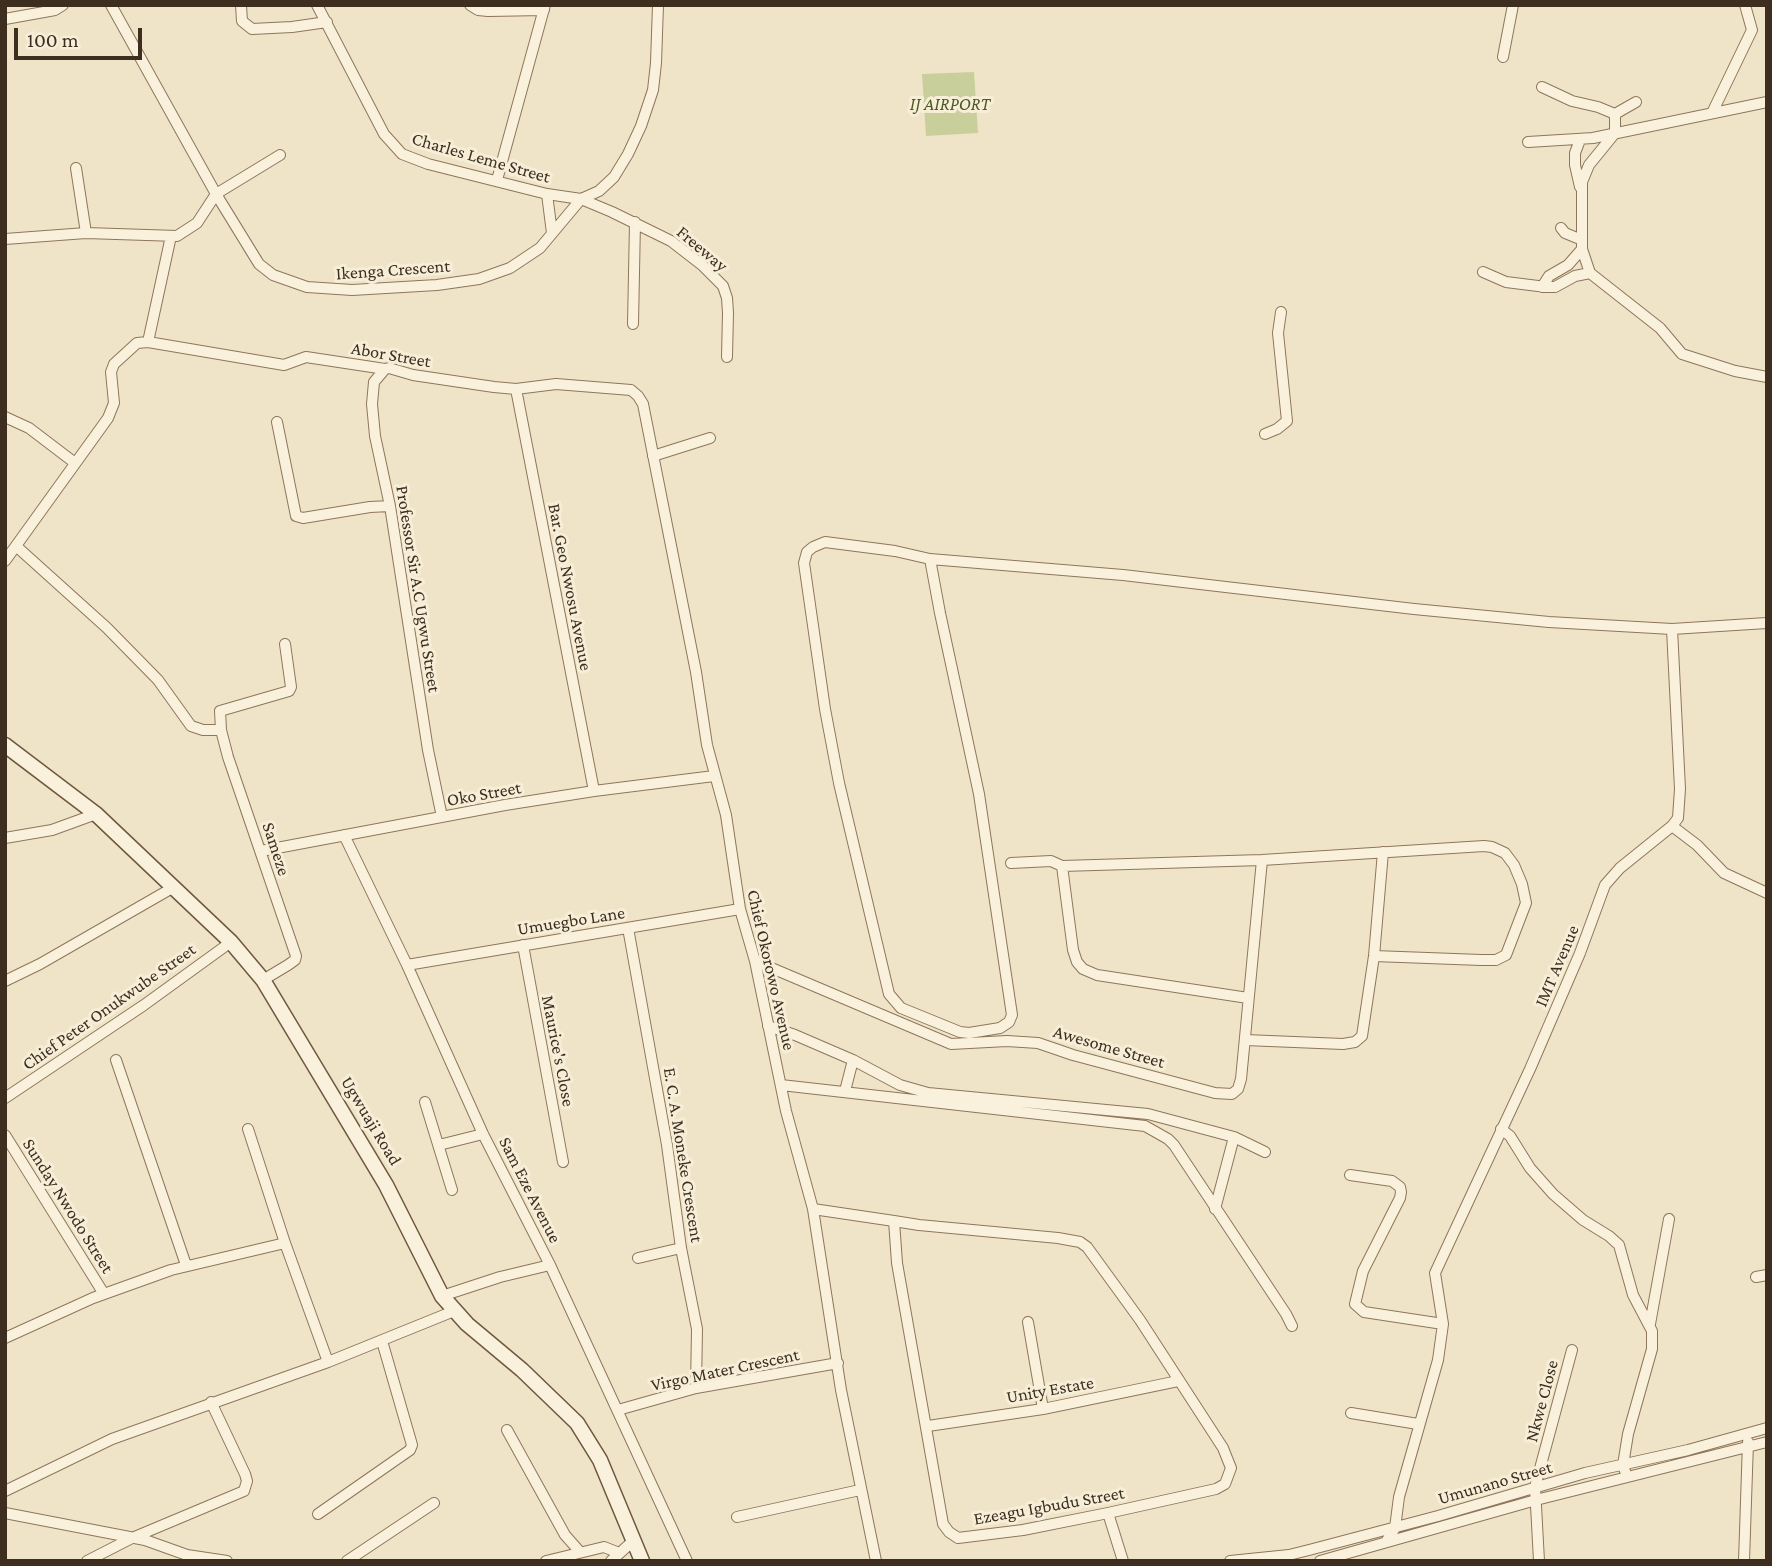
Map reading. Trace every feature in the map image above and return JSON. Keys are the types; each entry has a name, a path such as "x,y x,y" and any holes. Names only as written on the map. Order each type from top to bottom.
{"main road":[{"name":"Ugwuaji Road","path":"5,745 96,814 231,942 262,980 386,1185 442,1296 454,1311 522,1370 577,1423 600,1460 642,1561"}],"street":[{"path":"5,19 55,10 63,5"},
{"name":"Ikenga Crescent","path":"111,5 216,194 259,264 275,276 314,288 355,290 479,279 508,269 540,248 581,199 599,191 614,177 641,126 654,80 658,5"},
{"path":"241,5 242,21 252,29 327,22"},
{"name":"Charles Leme Street","path":"317,5 384,134 402,154 413,160 547,194 581,199 635,222"},
{"path":"470,5 474,9 488,11 544,8 497,180"},
{"path":"1503,57 1513,5"},
{"path":"1712,113 1752,30 1745,5"},
{"path":"1542,87 1572,101 1615,114"},
{"path":"1615,114 1636,102"},
{"path":"1528,142 1580,140 1767,102"},
{"path":"1581,189 1589,165 1615,133 1615,114"},
{"path":"1580,140 1575,165 1581,189 1582,244 1590,273 1660,328 1682,354 1735,371 1767,377"},
{"path":"5,239 86,233 171,236 184,233 193,227 216,194 280,155"},
{"path":"76,168 86,233"},
{"path":"547,194 552,233"},
{"path":"633,324 635,222"},
{"name":"Freeway","path":"635,222 671,241 702,265 723,286 729,313 726,357"},
{"path":"1561,228 1582,244"},
{"path":"5,561 104,425 114,403 111,372 114,364 137,343 148,342 171,236"},
{"path":"1542,287 1549,276 1568,265 1582,244"},
{"path":"1483,272 1506,282 1542,287 1555,287 1576,276 1590,273"},
{"path":"1265,434 1278,429 1287,421 1279,333 1281,312"},
{"name":"Abor Street","path":"148,342 284,365 306,357 516,389 556,384 631,390"},
{"name":"Professor Sir A.C Ugwu Street","path":"385,369 374,382 372,404 375,436 390,506 428,750 442,817"},
{"name":"Bar. Geo Nwosu Avenue","path":"516,389 594,791"},
{"name":"Chief Okorowo Avenue","path":"631,390 643,404 696,671 707,745 726,815 740,909 755,961 799,1163 813,1209 841,1390 876,1561"},
{"path":"5,417 29,428 75,463"},
{"path":"277,422 296,516 303,518 390,506"},
{"path":"653,456 710,438"},
{"path":"930,559 979,794 1012,1015 1009,1022 1000,1028 969,1033 960,1032 901,1008 889,994 834,760 804,563 807,552 825,542 895,551 930,559 1123,575 1414,609 1672,629 1767,623"},
{"path":"16,546 107,628 158,680 191,726 203,730 221,730"},
{"path":"1672,629 1680,789 1679,814 1672,826 1697,845 1724,873 1767,893"},
{"name":"Sameze","path":"262,980 288,965 296,956 221,730 220,711 289,691 291,687 285,644"},
{"name":"Oko Street","path":"261,851 594,791 715,776"},
{"path":"5,838 52,830 96,814"},
{"name":"IMT Avenue","path":"1395,1528 1396,1509 1438,1360 1443,1324 1436,1273 1541,1044 1605,885 1631,857 1672,826"},
{"name":"Sam Eze Avenue","path":"344,835 407,965 483,1134 550,1265 687,1561"},
{"path":"1011,863 1051,861 1062,866 1262,860 1492,847 1505,853 1514,865 1526,903 1506,954 1496,960 1374,957"},
{"path":"1245,1040 1343,1044 1355,1042 1362,1036 1374,957 1383,852"},
{"name":"Awesome Street","path":"755,961 951,1044 1016,1041 1038,1043 1226,1096 1238,1089 1262,860"},
{"path":"1062,866 1073,950 1083,969 1097,975 1248,998"},
{"path":"5,981 174,887"},
{"name":"Umuegbo Lane","path":"407,965 740,909"},
{"name":"E. C. A. Moneke Crescent","path":"628,928 697,1329 696,1388"},
{"name":"Chief Peter Onukwube Street","path":"5,1098 145,1005 231,942"},
{"name":"Maurice's Close","path":"523,945 563,1162"},
{"path":"768,1026 853,1060 900,1085 928,1093 1148,1114 1234,1137 1265,1152"},
{"path":"116,1060 186,1265"},
{"path":"845,1091 853,1060"},
{"path":"781,1085 1145,1126 1174,1145 1292,1326"},
{"path":"425,1102 452,1190"},
{"path":"248,1129 328,1362"},
{"path":"1500,1129 1510,1136 1530,1168 1553,1194 1583,1220 1619,1245 1633,1295 1650,1324 1652,1349 1628,1434 1623,1465 1628,1477"},
{"path":"439,1145 483,1134"},
{"name":"Sunday Nwodo Street","path":"5,1135 104,1294"},
{"path":"1215,1209 1234,1137"},
{"path":"1350,1175 1392,1181 1400,1186 1401,1192 1363,1271 1355,1304 1364,1312 1443,1324"},
{"path":"813,1209 1080,1242 1087,1247 1140,1320 1178,1381"},
{"path":"1650,1324 1669,1219"},
{"name":"Ezeagu Igbudu Street","path":"894,1221 897,1263 928,1426 943,1524 958,1538 1023,1530 1108,1513 1216,1489 1225,1484 1230,1477 1231,1468 1223,1448 1178,1381"},
{"path":"5,1338 104,1294 186,1265 285,1243"},
{"path":"638,1258 681,1248"},
{"path":"442,1296 500,1277 550,1265"},
{"path":"1756,1277 1767,1275"},
{"path":"5,1491 112,1439 328,1362 454,1311"},
{"path":"1028,1322 1043,1409"},
{"path":"318,1514 412,1446 382,1341"},
{"name":"Nkwe Close","path":"1539,1561 1535,1487 1572,1350"},
{"name":"Virgo Mater Crescent","path":"618,1409 696,1388 838,1363"},
{"name":"Unity Estate","path":"928,1426 1043,1409 1178,1381"},
{"path":"93,1560 132,1538 239,1493 246,1487 245,1474 211,1402"},
{"path":"1351,1413 1418,1424"},
{"name":"Umunano Street","path":"1230,1561 1289,1555 1395,1528 1535,1487 1767,1428"},
{"path":"507,1430 565,1535 580,1552"},
{"path":"1744,1561 1749,1446 1746,1434"},
{"name":"Umunano Street","path":"1320,1561 1536,1500 1767,1441"},
{"path":"737,1517 860,1490"},
{"path":"347,1561 434,1503"},
{"path":"5,1513 145,1540 187,1555 227,1561"},
{"path":"1108,1513 1123,1561"},
{"path":"1387,1542 1395,1528"},
{"path":"611,1561 633,1541"},
{"path":"546,1561 604,1546 619,1553"}],"green space":[{"name":"IJ AIRPORT","path":"974,72 978,133 926,136 922,74"}]}
